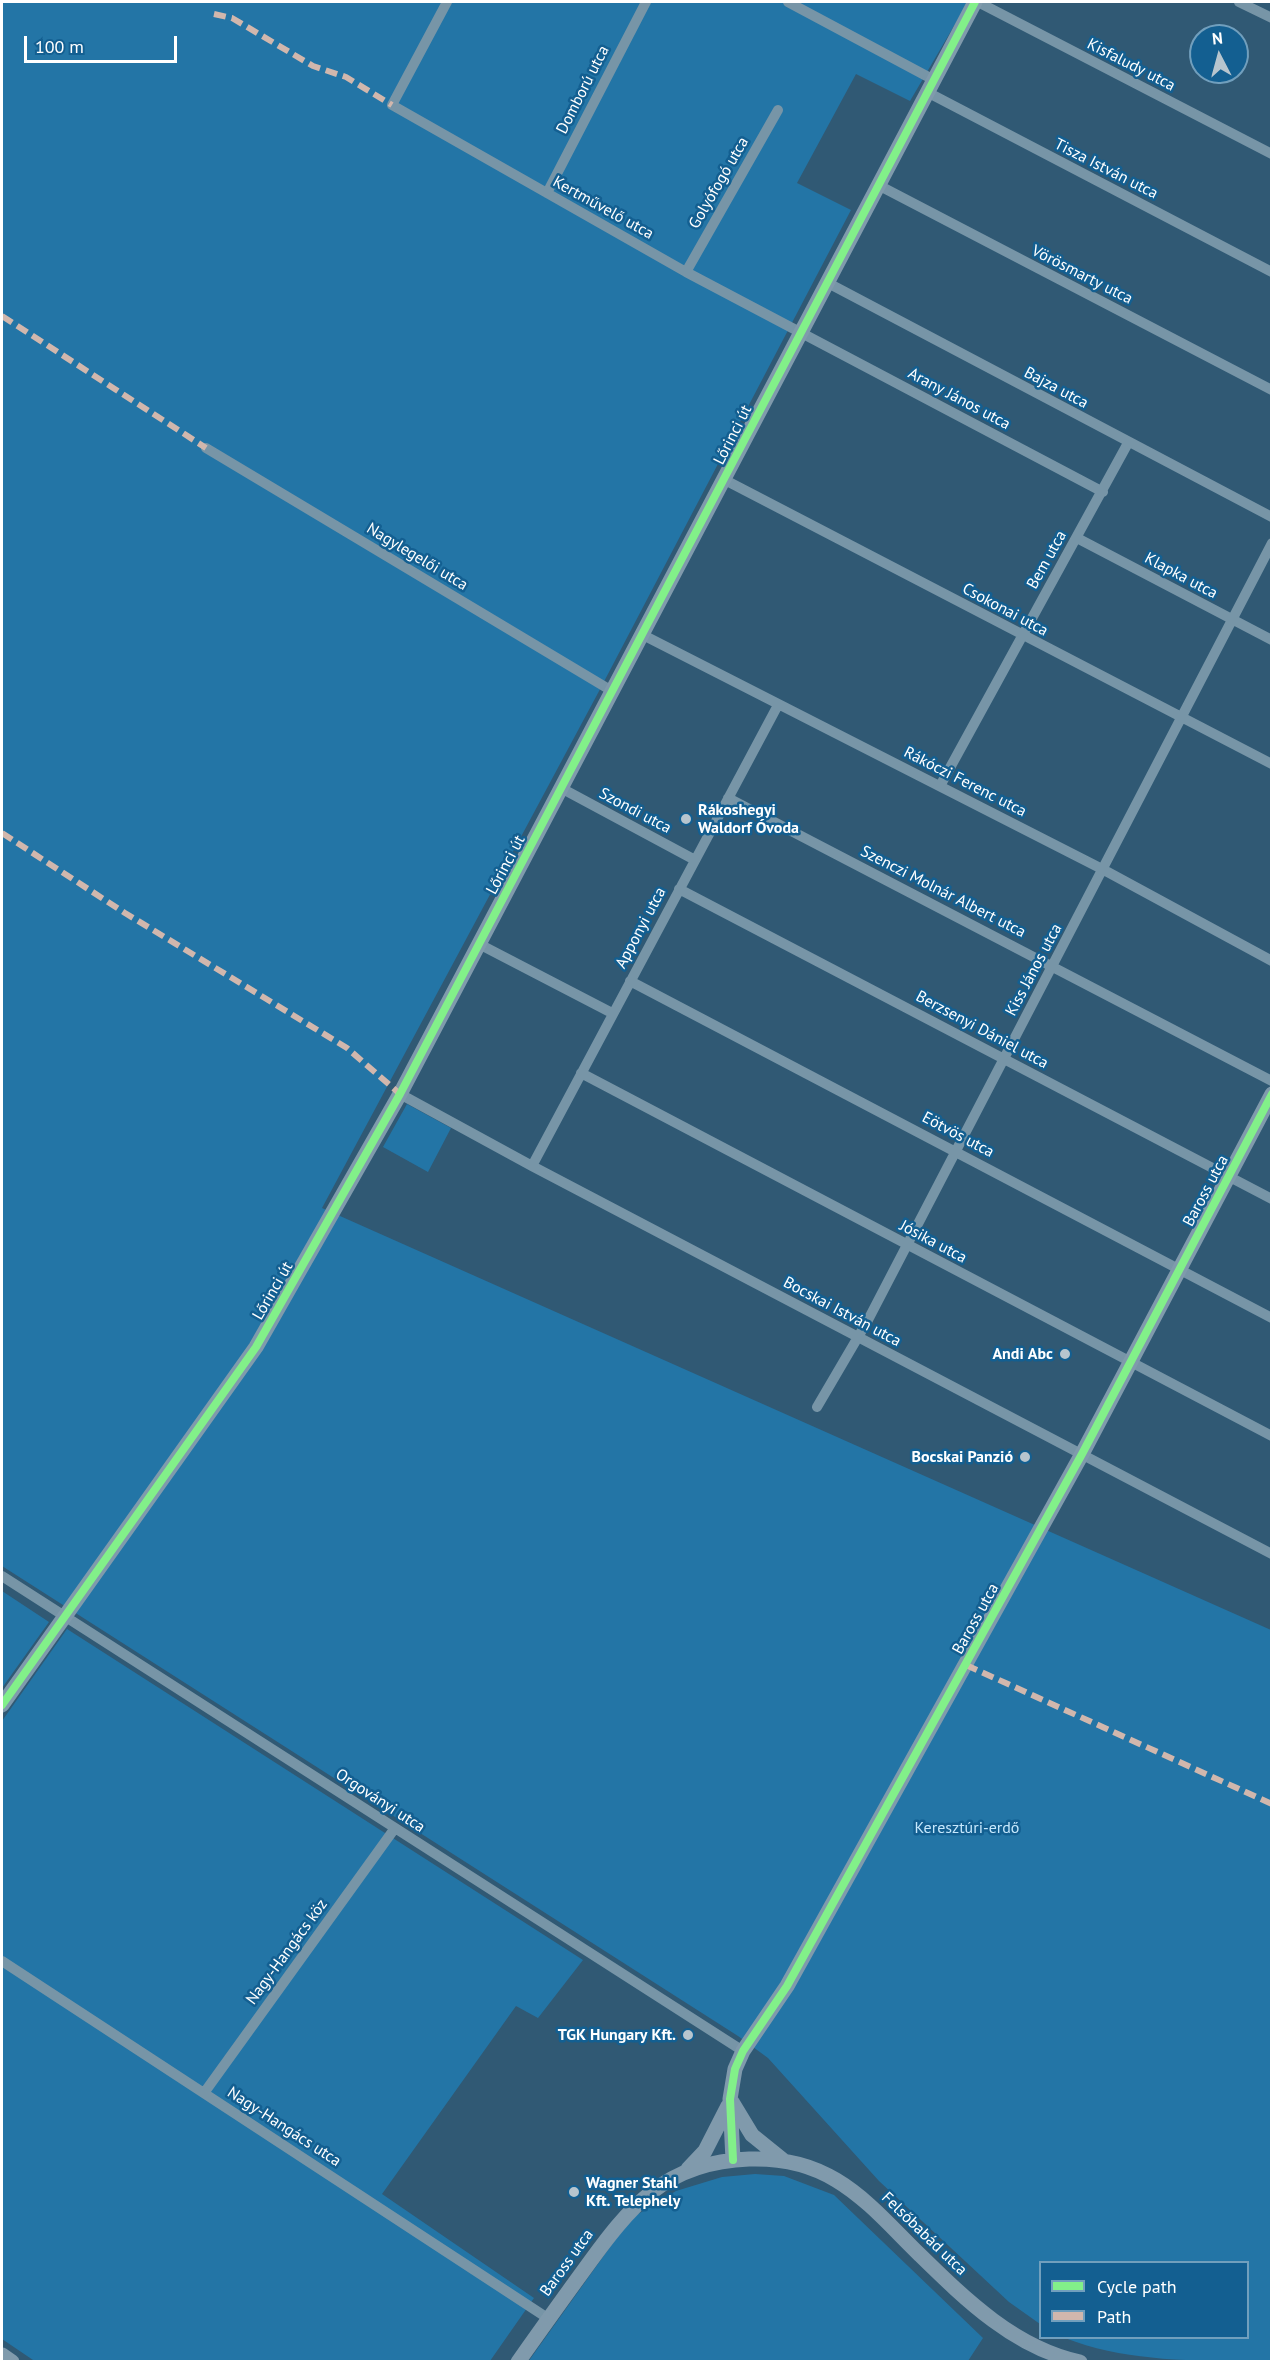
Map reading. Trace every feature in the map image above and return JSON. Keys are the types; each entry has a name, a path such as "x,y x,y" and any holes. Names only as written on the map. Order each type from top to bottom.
{"street":[{"name":"Kertművelő utca","path":"447,2 392,105 686,272 801,332"},
{"name":"Domború utca","path":"547,193 646,2"},
{"name":"Tisza István utca","path":"788,2 930,86 1272,272"},
{"name":"Lőrinci út","path":"2,1706 256,1347 400,1094 976,2"},
{"name":"Kisfaludy utca","path":"976,2 1272,154"},
{"path":"1239,2 1272,18"},
{"name":"Golyófogó utca","path":"686,272 778,110"},
{"name":"Vörösmarty utca","path":"880,186 1272,390"},
{"name":"Bajza utca","path":"828,283 1272,517"},
{"name":"Arany János utca","path":"801,332 1103,492"},
{"name":"Bem utca","path":"940,786 1128,443"},
{"name":"Nagylegelői utca","path":"206,448 612,691"},
{"name":"Csokonai utca","path":"725,480 1272,764"},
{"name":"Klapka utca","path":"1077,538 1272,640"},
{"name":"Kiss János utca","path":"817,1407 868,1320 1272,543"},
{"name":"Rákóczi Ferenc utca","path":"643,635 1104,870 1272,961"},
{"name":"Apponyi utca","path":"532,1166 778,705"},
{"name":"Szondi utca","path":"561,789 694,860"},
{"name":"Szenczi Molnár Albert utca","path":"728,798 1272,1081"},
{"name":"Berzsenyi Dániel utca","path":"679,889 1272,1199"},
{"path":"479,944 612,1013"},
{"name":"Eötvös utca","path":"630,981 1272,1318"},
{"name":"Jósika utca","path":"581,1073 1272,1436"},
{"name":"Bocskai István utca","path":"400,1094 532,1166 1272,1554"},
{"name":"Baross utca","path":"518,2361 618,2223 654,2188 703,2165 733,2160 731,2082 743,2051 787,1986 1082,1454 1272,1094"},
{"name":"Orgoványi utca","path":"2,1576 743,2051"},
{"name":"Nagy-Hangács köz","path":"204,2093 395,1828"},
{"name":"Nagy-Hangács utca","path":"2,1961 549,2319"},
{"path":"730,2099 752,2135 783,2160"},
{"name":"Baross utca","path":"683,2173 710,2143 730,2099"},
{"name":"Felsőbabád utca","path":"733,2160 783,2160 818,2171 854,2192 964,2298 1001,2326 1036,2346 1080,2361"},
{"path":"2,2355 12,2361"}],"green space":[{"name":"Keresztúri-erdő","path":"2,2 968,2 910,101 856,74 797,183 851,210 598,693 322,1208 1271,1630 1271,2361 1166,2359 1114,2352 1068,2339 1249,2339 1249,2261 1039,2261 1039,2323 1009,2302 879,2181 768,2058 738,2036 2,1566"},
{"path":"407,1104 451,1128 428,1172 383,1147"},
{"path":"2,1591 49,1622 2,1688"},
{"path":"67,1629 583,1960 538,2018 516,2006 382,2194 534,2298 490,2361 36,2362 2,2339 2,1721"},
{"path":"755,2174 784,2176 834,2195 983,2338 968,2361 528,2362 630,2219 676,2191 722,2177"}],"marked path":[{"path":"214,14 232,18 313,66 346,77 392,105"},
{"path":"2,316 206,448"},
{"path":"2,833 125,913 347,1048 400,1094"},
{"path":"966,1665 1272,1804"}],"cycle path":[{"path":"2,1705 256,1347 400,1094 975,2"},
{"path":"733,2160 730,2099 735,2069 743,2051 787,1986 1082,1454 1272,1094"}],"place":[{"name":"Rákoshegyi Waldorf Óvoda","path":"686,819"},
{"name":"Andi Abc","path":"1065,1354"},
{"name":"Bocskai Panzió","path":"1025,1457"},
{"name":"TGK Hungary Kft.","path":"688,2035"},
{"name":"Wagner Stahl Kft. Telephely","path":"574,2192"}]}
